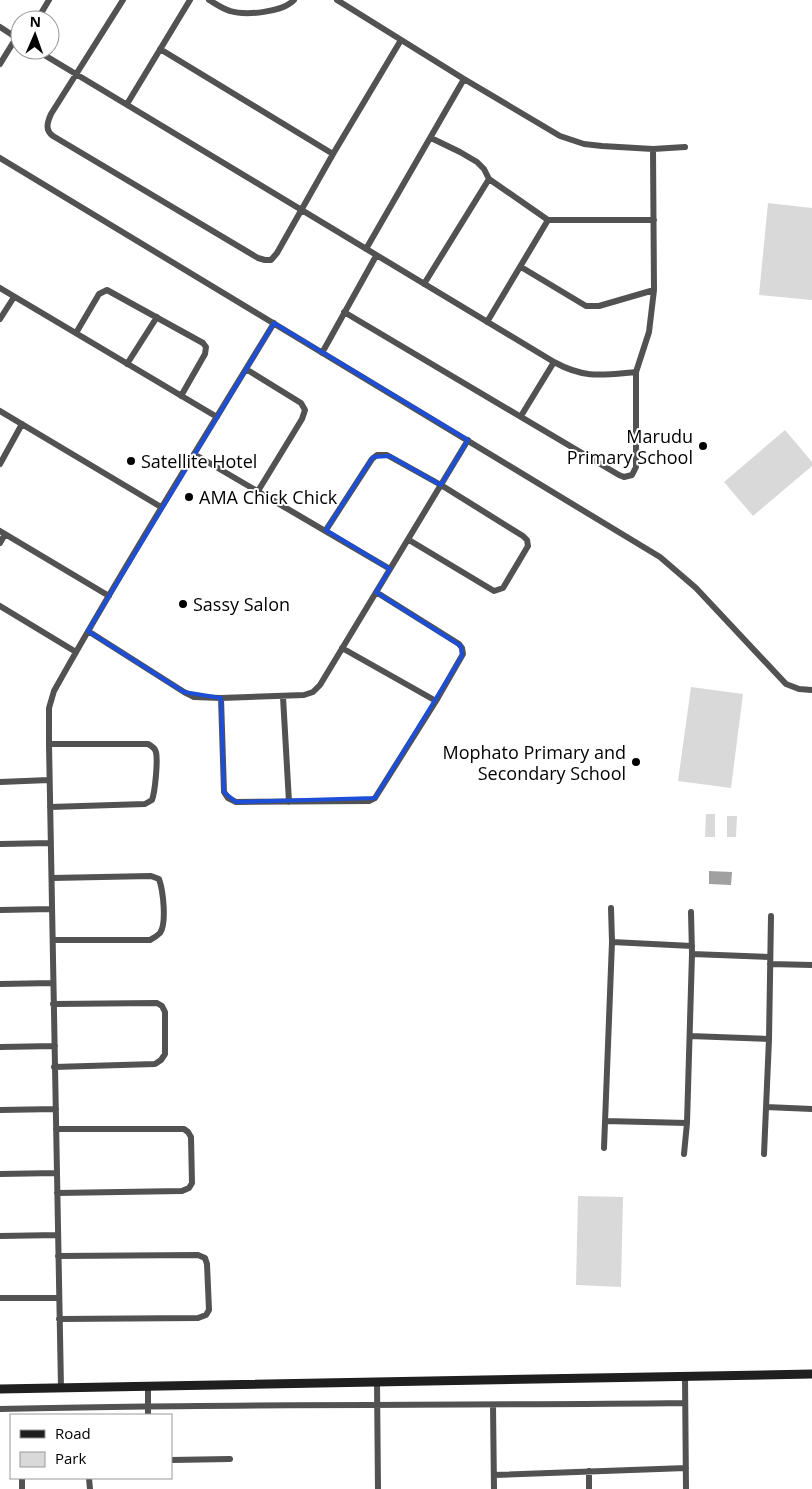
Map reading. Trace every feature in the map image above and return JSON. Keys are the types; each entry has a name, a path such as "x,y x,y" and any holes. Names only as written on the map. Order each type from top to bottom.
{"street":[{"path":"123,0 48,119 48,129 53,136 262,260 271,260 275,256 401,40"},
{"path":"127,104 190,0"},
{"path":"210,0 229,11 244,14 284,8 294,0"},
{"path":"337,0 560,136 584,144 654,149 685,148"},
{"path":"160,49 333,154"},
{"path":"0,64 10,50"},
{"path":"53,60 567,370 586,375 636,372"},
{"path":"366,249 464,79"},
{"path":"431,138 477,162 484,168 490,179 548,220 654,220"},
{"path":"344,312 619,475 629,476 636,467 636,372 649,332 654,290 654,149"},
{"path":"0,158 660,557 696,588 781,679 792,686 812,690"},
{"path":"424,284 490,179"},
{"path":"487,322 548,220"},
{"path":"322,353 376,256"},
{"path":"521,267 586,306 599,306 654,290"},
{"path":"0,288 217,417"},
{"path":"76,333 99,294 105,290 113,292 203,343 206,347 205,354 181,396"},
{"path":"0,318 14,297"},
{"path":"127,364 156,317"},
{"path":"61,1388 49,780 51,699 54,690 161,507 274,323"},
{"path":"521,416 554,362"},
{"path":"246,369 301,403 305,410 302,420 258,491"},
{"path":"0,411 161,507"},
{"path":"0,464 22,424"},
{"path":"88,631 194,697 283,697 313,692 320,685 468,440"},
{"path":"194,454 390,569"},
{"path":"326,530 372,459 377,455 390,456 523,536 527,540 528,546 506,585 501,590 490,590 409,540"},
{"path":"0,542 3,532 109,596"},
{"path":"221,698 224,792 228,798 236,802 289,802 369,800 375,798 462,656 462,648 459,644 376,592"},
{"path":"0,606 76,652"},
{"path":"342,648 436,701"},
{"path":"283,697 289,802"},
{"path":"49,744 148,744 154,747 156,753 155,793 152,800 145,804 50,806"},
{"path":"0,782 49,780"},
{"path":"0,844 51,843"},
{"path":"52,878 150,876 158,879 162,887 163,924 161,931 150,940 53,940"},
{"path":"604,1148 612,942 611,908"},
{"path":"0,910 52,909"},
{"path":"684,1154 690,1036 691,912"},
{"path":"764,1154 769,1039 771,916"},
{"path":"612,942 692,946"},
{"path":"692,954 812,966"},
{"path":"0,984 53,983"},
{"path":"54,1004 157,1004 162,1006 165,1012 165,1054 155,1064 54,1067"},
{"path":"690,1036 769,1039"},
{"path":"0,1047 54,1046"},
{"path":"766,1107 812,1108"},
{"path":"0,1110 56,1109"},
{"path":"605,1121 687,1123"},
{"path":"56,1129 184,1129 191,1137 192,1183 189,1188 182,1191 57,1193"},
{"path":"0,1174 57,1173"},
{"path":"0,1236 58,1235"},
{"path":"58,1256 198,1255 205,1258 207,1264 209,1310 206,1315 198,1318 59,1319"},
{"path":"0,1298 59,1298"},
{"path":"0,1390 812,1374"},
{"path":"684,1376 686,1489"},
{"path":"377,1382 378,1489"},
{"path":"148,1386 148,1414"},
{"path":"0,1409 22,1412 378,1404 493,1406 685,1403"},
{"path":"493,1406 494,1489"},
{"path":"172,1460 230,1459"},
{"path":"494,1475 686,1468"},
{"path":"589,1471 589,1489"}],"highlighted area":[{"path":"274,323 468,440 441,485 390,456 373,457 326,530 390,569 376,592 461,646 462,656 375,798 236,802 224,792 221,698 184,692 88,631"}],"green space":[{"path":"768,203 812,208 812,300 759,295"},
{"path":"785,430 812,462 812,466 753,516 724,482"},
{"path":"691,687 743,694 731,788 678,781"},
{"path":"706,814 715,814 715,837 705,837"},
{"path":"727,816 737,816 736,837 727,837"},
{"path":"578,1196 623,1197 621,1287 576,1285"}],"shaded area":[{"path":"709,871 732,872 731,885 709,884"}],"place":[{"name":"Marudu Primary School","path":"703,446"},
{"name":"Satellite Hotel","path":"131,461"},
{"name":"AMA Chick Chick","path":"189,497"},
{"name":"Sassy Salon","path":"183,604"},
{"name":"Mophato Primary and Secondary School","path":"636,762"}]}
